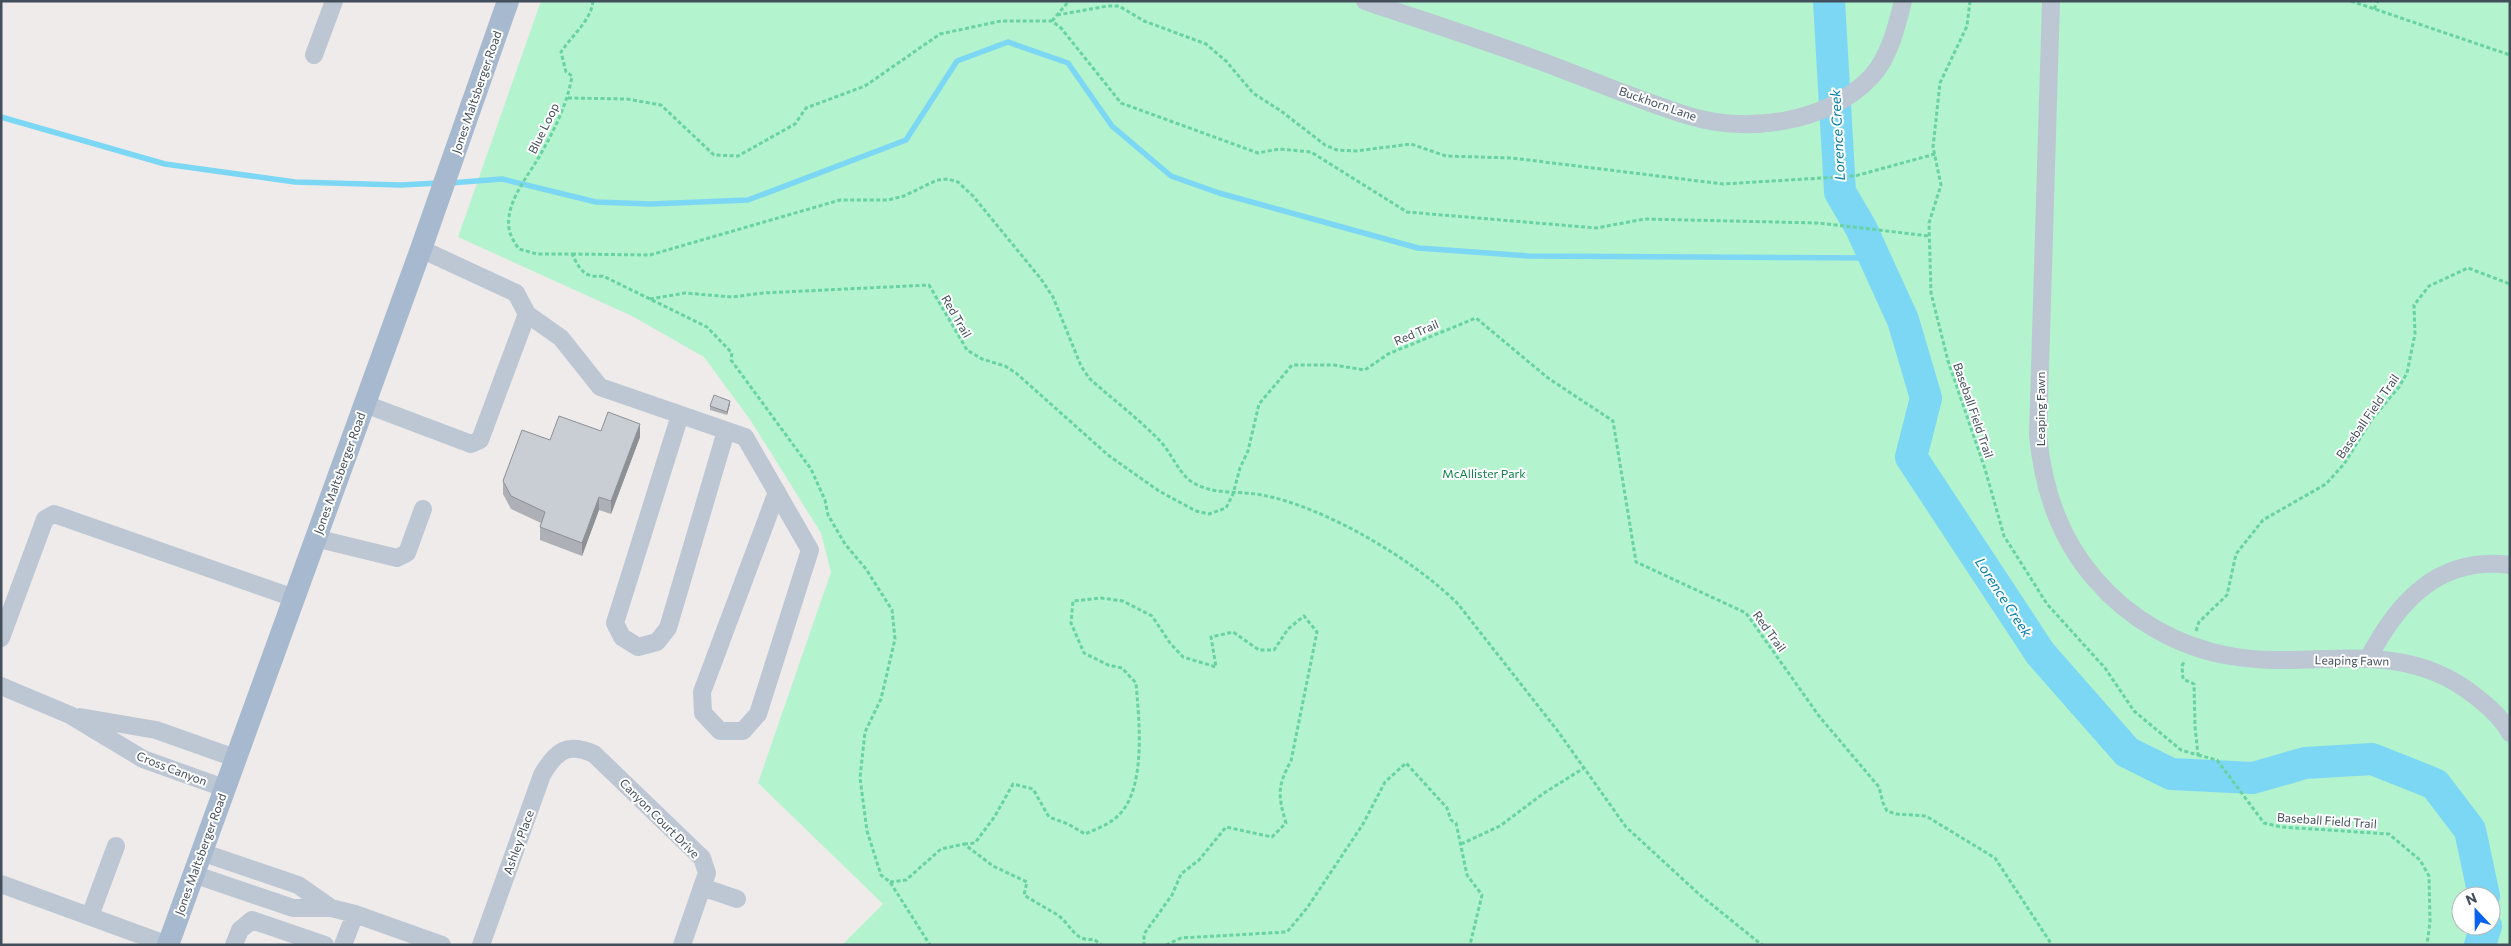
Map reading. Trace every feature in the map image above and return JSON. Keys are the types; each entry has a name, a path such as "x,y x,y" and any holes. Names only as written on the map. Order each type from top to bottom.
{"main road":[{"name":"Jones Maltsberger Road","path":"168,945 422,246 508,1"}],"street":[{"path":"314,55 334,1"},
{"name":"Buckhorn Lane","path":"1365,1 1533,58 1688,116 1719,121 1779,123 1804,117 1850,93 1871,77 1884,56 1896,29 1903,1"},
{"name":"Leaping Fawn","path":"2051,1 2038,435 2045,483 2061,529 2073,550 2103,589 2140,620 2161,633 2190,645 2230,656 2254,659 2387,659 2430,669 2456,680 2490,707 2510,733"},
{"path":"422,246 516,293 527,314 561,338 600,387 745,437 777,492 810,550 758,714 743,731 720,731 702,713 702,692 777,492"},
{"path":"364,404 471,444 480,440 527,314"},
{"path":"680,415 615,623 622,637 638,647 657,642 668,628 726,431"},
{"path":"315,538 397,558 407,553 423,509"},
{"path":"1,638 45,519 54,514 294,598"},
{"path":"2368,659 2382,632 2408,598 2447,571 2493,563 2510,566"},
{"name":"Cross Canyon","path":"1,686 70,715 143,759 224,788"},
{"name":"Cross Canyon","path":"70,715 156,730 235,758"},
{"name":"Canyon Court Drive","path":"568,748 581,748 594,754 702,858 707,873 682,945"},
{"name":"Ashley Place","path":"481,945 542,775 552,758 568,748"},
{"path":"90,916 116,846"},
{"path":"201,852 298,885 332,908"},
{"path":"193,874 293,908 332,908 354,914 442,945"},
{"path":"1,884 168,945"},
{"path":"702,887 737,899"},
{"path":"343,945 354,914"},
{"path":"234,945 240,930 252,920 325,945"}],"path":[{"name":"Blue Loop","path":"537,254 519,249 509,235 509,216 517,195 551,135 560,110 568,98 572,76 566,72 562,52 574,32 581,28 592,8 593,1"},
{"path":"1052,21 1069,1"},
{"name":"Baseball Field Trail","path":"1970,1 1967,26 1940,83 1933,147 1941,185 1929,223 1931,293 1948,361 1985,469 2004,536 2048,604 2105,668 2134,711 2181,750 2218,760 2264,822 2281,827 2389,834 2420,860 2429,876 2430,922 2427,945"},
{"path":"2351,1 2510,55"},
{"path":"2374,9 2378,1"},
{"path":"1057,15 1108,6 1119,6 1144,20 1206,44 1226,61 1253,93 1281,111 1325,145 1337,150 1356,151 1411,144 1446,156 1512,158 1723,184 1855,176 1935,154"},
{"path":"568,98 626,99 661,105 714,155 738,156 795,124 806,108 865,86 940,34 1001,21 1052,21 1062,28 1121,103 1258,154 1279,149 1311,152 1407,212 1596,228 1645,219 1818,223 1929,236"},
{"path":"572,254 650,255 840,200 888,200 904,196 937,180 948,179 958,182 973,196 1041,279 1053,297 1081,366 1089,378 1161,442 1190,481 1211,491 1261,495 1318,512 1395,555 1445,592 1501,659 1584,768 1626,827 1700,895 1762,945"},
{"name":"Baseball Field Trail","path":"2198,755 2194,684 2183,679 2182,666 2199,622 2227,594 2236,554 2263,520 2326,484 2344,464 2372,419 2399,387 2407,373 2415,334 2414,305 2429,286 2468,268 2510,284"},
{"name":"Red Trail","path":"650,299 685,293 732,297 762,293 929,285 966,350 1016,373 1108,454 1159,491 1196,511 1209,514 1226,508 1234,494 1259,404 1292,365 1334,365 1364,370 1388,354 1476,318 1548,378 1613,421 1636,562 1746,612 1819,716 1880,787 1882,803 1887,811 1896,814 1926,816 1995,858 2052,945"},
{"path":"890,882 906,880 941,849 975,843 995,816 1013,784 1033,789 1048,817 1068,824 1085,834 1114,820 1131,797 1140,731 1136,683 1122,668 1108,665 1084,653 1071,623 1073,601 1101,598 1123,600 1152,616 1170,643 1184,657 1216,667 1211,638 1233,632 1259,650 1274,650 1288,628 1304,616 1317,632 1291,761 1283,775 1278,797 1286,823 1272,837 1226,827 1199,860 1180,874 1172,895 1144,934 1144,945"},
{"path":"1166,945 1181,938 1287,932 1307,908 1363,824 1385,782 1406,763 1447,808 1451,820 1456,823 1467,875 1482,895 1470,945"},
{"path":"1461,844 1500,826 1544,793 1584,768"},
{"path":"964,844 993,866 1027,882 1024,896 1056,914 1080,938 1086,940 1094,938 1101,945"}],"green space":[{"name":"McAllister Park","path":"541,1 2510,1 2510,945 842,945 883,904 758,783 831,572 821,533 751,421 704,357 632,316 458,237"}],"building":[{"path":"714,395 730,401 727,412 710,406"},
{"path":"608,412 640,424 611,501 599,497 582,543 540,527 545,512 511,496 503,481 522,430 550,440 559,416 601,431"}],"waterway":[{"name":"Lorence Creek","path":"1829,1 1840,192 1861,228 1903,320 1926,398 1911,457 2040,653 2127,752 2171,774 2253,778 2305,763 2372,759 2435,784 2470,830 2482,886"},
{"path":"450,183 502,179 596,202 651,204 748,200 906,140 957,61 1008,42 1068,63 1112,126 1171,176 1219,193 1418,248 1528,256 1876,258"},
{"path":"1,117 165,164 295,182 401,185 439,183"},
{"name":"Lorence Creek","path":"2480,945 2483,936"}]}
